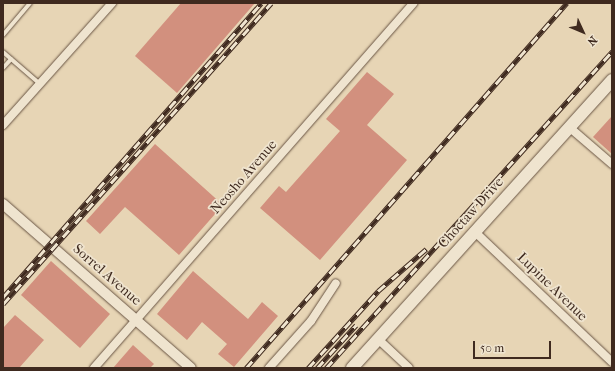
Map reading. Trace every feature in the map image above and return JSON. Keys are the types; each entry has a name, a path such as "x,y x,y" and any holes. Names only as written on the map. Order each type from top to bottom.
{"main road":[{"name":"Choctaw Drive","path":"352,368 474,231 612,80"}],"street":[{"path":"3,125 112,3"},
{"name":"Neosho Avenue","path":"94,368 413,3"},
{"path":"569,127 612,164"},
{"name":"Sorrel Avenue","path":"3,204 192,368"},
{"name":"Lupine Avenue","path":"474,231 612,362"},
{"path":"269,368 310,321 336,283"},
{"path":"378,340 410,368"}],"lane":[{"path":"3,35 30,3"},
{"path":"3,52 40,84"},
{"path":"3,68 11,59"}],"building":[{"path":"181,3 255,3 177,93 135,56"},
{"path":"367,72 394,94 367,125 407,160 320,260 260,208 279,186 286,192 340,131 326,119"},
{"path":"612,116 612,154 593,137"},
{"path":"155,144 223,205 179,255 125,207 100,234 86,221"},
{"path":"51,261 110,314 80,348 21,295"},
{"path":"193,271 248,319 262,302 278,316 234,367 218,354 227,344 202,322 187,340 157,314"},
{"path":"15,315 44,340 19,368 3,368 3,328"},
{"path":"133,345 154,364 150,368 113,368"}],"railway":[{"path":"3,297 261,3"},
{"path":"3,304 271,3"},
{"path":"246,368 567,3"},
{"path":"326,368 612,51"},
{"path":"308,368 378,291 426,249"},
{"path":"317,368 356,325"}]}
